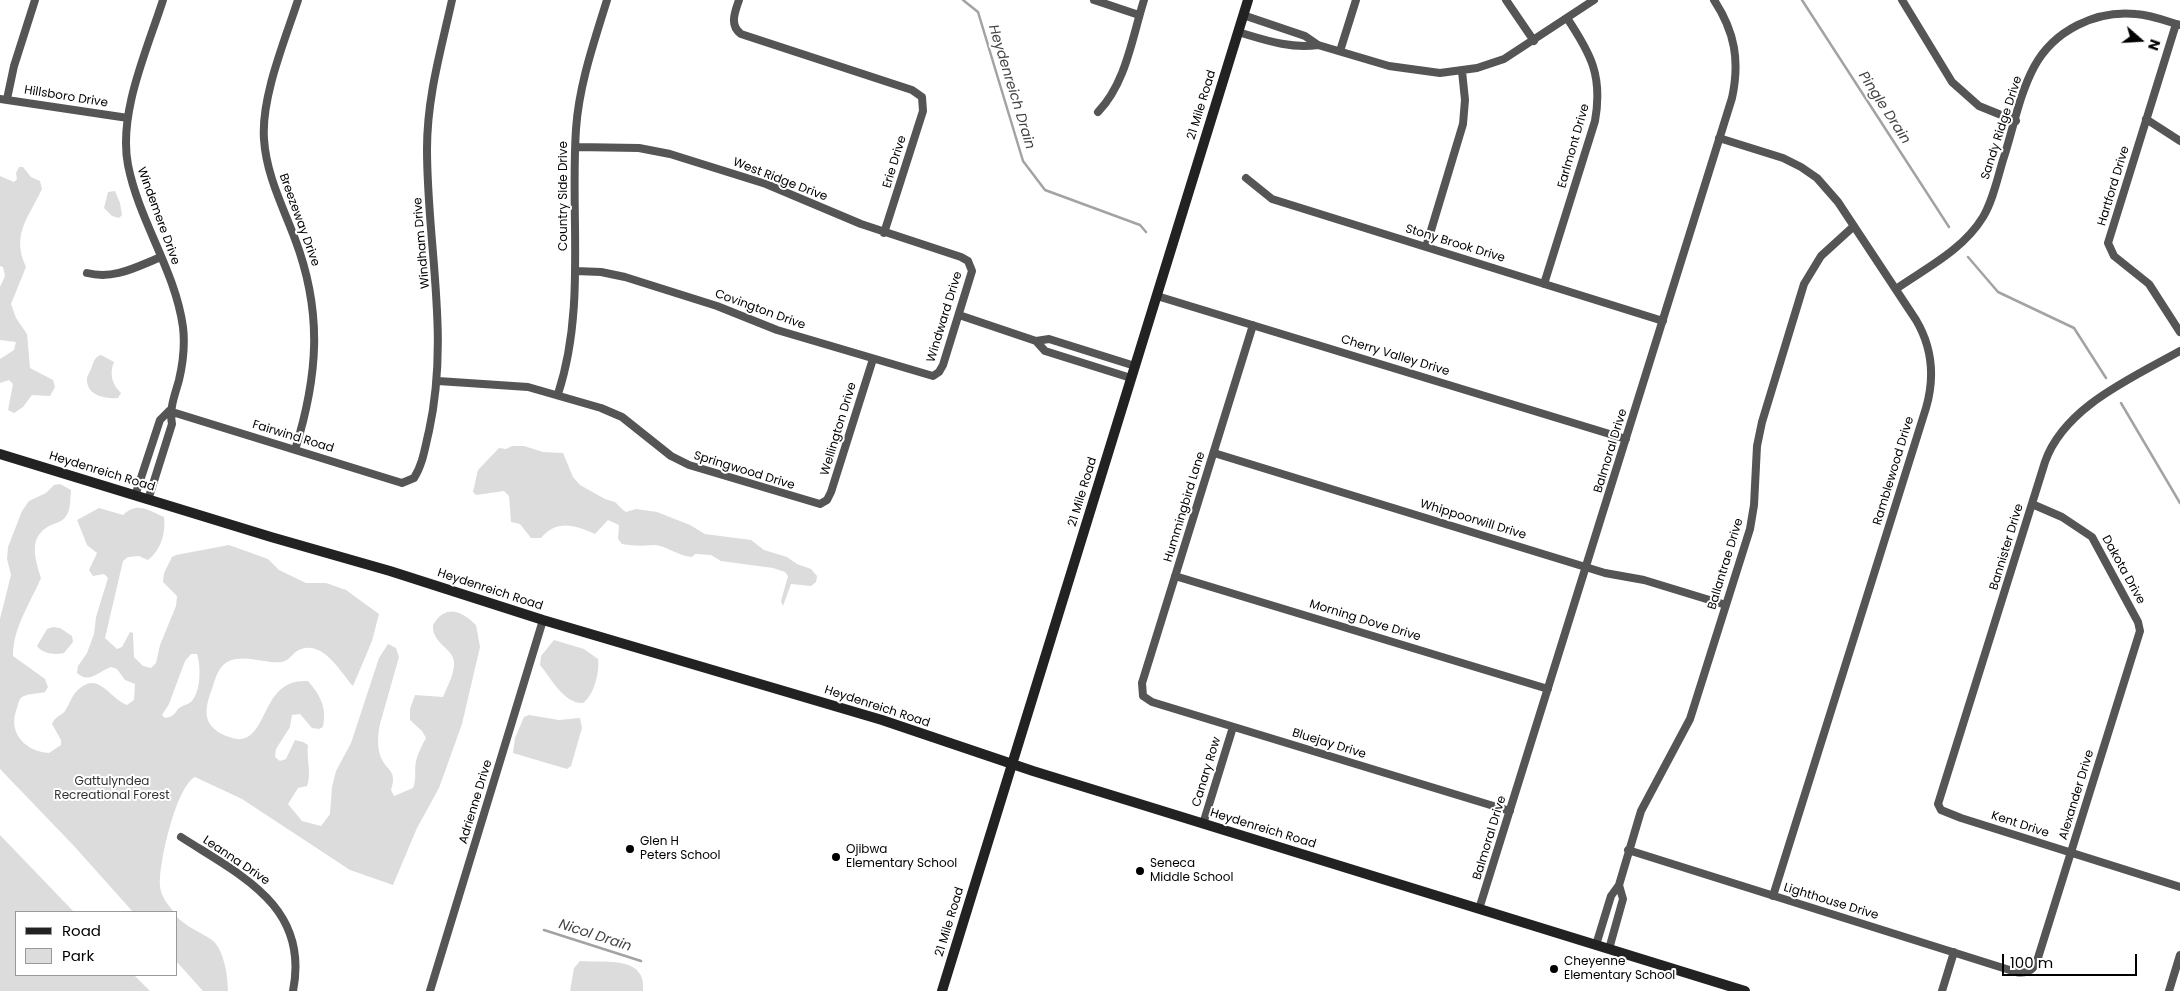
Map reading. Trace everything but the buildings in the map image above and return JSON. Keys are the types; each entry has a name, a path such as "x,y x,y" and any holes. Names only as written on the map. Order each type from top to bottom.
{"street":[{"path":"4,99 35,0"},
{"name":"Windemere Drive","path":"148,500 172,424 169,411 182,365 184,339 176,298 130,175 126,152 128,118 163,0"},
{"name":"Breezeway Drive","path":"295,450 313,378 316,347 314,309 301,253 270,172 264,137 267,102 298,0"},
{"name":"Windham Drive","path":"410,481 420,465 438,381 440,328 427,139 434,73 452,0"},
{"name":"Country Side Drive","path":"558,394 571,340 575,271 576,147 583,82 607,0"},
{"name":"Erie Drive","path":"739,0 734,21 736,29 746,36 912,90 922,97 923,110 884,232"},
{"path":"1094,0 1139,15"},
{"path":"1098,112 1108,101 1118,84 1144,0"},
{"name":"21 Mile Road","path":"942,991 1248,0"},
{"path":"1340,51 1356,0"},
{"path":"1506,0 1534,41"},
{"path":"1243,15 1305,36 1318,45 1409,70 1440,73 1462,71 1504,59 1594,0"},
{"name":"Balmoral Drive","path":"1479,909 1732,98 1737,63 1731,32 1714,0"},
{"path":"1902,0 1952,82 1979,106 2016,120"},
{"name":"Sandy Ridge Drive","path":"1896,289 1956,248 1975,228 1992,197 2035,66 2057,39 2073,27 2094,18 2123,14 2145,15 2178,25"},
{"name":"Earlmont Drive","path":"1544,284 1595,120 1598,98 1597,76 1592,60 1567,18"},
{"name":"Hartford Drive","path":"2178,25 2108,243 2114,256 2149,284 2180,332"},
{"path":"1238,32 1279,44 1304,47 1318,45"},
{"path":"1426,247 1464,124 1465,100 1462,71"},
{"name":"Hillsboro Drive","path":"4,99 128,118"},
{"path":"2146,120 2180,141"},
{"name":"Ramblewood Drive","path":"1719,138 1783,158 1817,178 1831,193 1916,320 1926,340 1931,370 1929,397 1774,896"},
{"name":"West Ridge Drive","path":"576,147 639,148 664,152 766,184 884,232 961,257 970,264"},
{"name":"Stony Brook Drive","path":"1246,178 1272,199 1663,320"},
{"name":"Ballantrae Drive","path":"1609,949 1623,899 1620,885 1628,850 1641,811 1690,718 1753,517 1758,446 1762,422 1804,284 1821,256 1854,226"},
{"path":"87,273 102,276 119,274 161,257"},
{"name":"Windward Drive","path":"936,374 943,365 959,315 971,276 970,264"},
{"name":"Covington Drive","path":"575,271 601,272 625,277 717,306 777,330 924,375 936,374"},
{"name":"Cherry Valley Drive","path":"1157,296 1626,439"},
{"path":"959,315 1036,342 1045,351 1131,378"},
{"name":"Hummingbird Lane","path":"1143,696 1142,683 1253,325"},
{"path":"1036,342 1049,339 1135,366"},
{"name":"Bannister Drive","path":"1941,810 1938,804 2047,456 2055,440 2069,422 2086,406 2180,351"},
{"name":"Wellington Drive","path":"824,503 831,492 873,359"},
{"name":"Springwood Drive","path":"438,381 517,385 558,394 622,417 671,456 689,466 812,504 824,503"},
{"name":"Windemere Drive","path":"135,496 160,420 169,411"},
{"name":"Fairwind Road","path":"169,411 402,483 410,481"},
{"name":"Whippoorwill Drive","path":"1214,453 1586,567 1644,580 1726,605"},
{"name":"Heydenreich Road","path":"0,454 148,500 390,571 543,620 882,720 1011,764 1745,991"},
{"name":"Dakota Drive","path":"2032,504 2062,517 2092,537 2138,622"},
{"name":"Morning Dove Drive","path":"1175,576 1548,689"},
{"name":"Adrienne Drive","path":"430,991 543,620"},
{"name":"Alexander Drive","path":"2028,972 2037,961 2140,631 2138,622"},
{"name":"Bluejay Drive","path":"1143,696 1152,702 1510,811"},
{"name":"Canary Row","path":"1203,824 1233,727"},
{"name":"Kent Drive","path":"1941,810 2180,887"},
{"name":"Leanna Drive","path":"181,837 249,881 274,904 288,929 294,948 296,966 293,991"},
{"name":"Lighthouse Drive","path":"1628,850 2016,972 2028,972"},
{"name":"Ballantrae Drive","path":"1596,945 1611,896 1620,885"},
{"path":"1942,991 1954,952"},
{"path":"2180,955 2170,987 2180,986"}],"green space":[{"path":"19,167 23,167 31,177 40,181 42,189 23,227 20,245 26,267 11,304 16,318 27,334 30,368 53,380 55,387 50,396 32,395 23,407 14,413 8,410 13,384 9,380 0,383 0,359 14,350 16,342 0,340 0,287 5,276 3,267 0,266 0,176 14,182 17,179 16,173"},
{"path":"115,191 122,215 119,218 112,216 104,208 108,192"},
{"path":"101,355 114,362 112,366 112,379 121,393 118,398 98,396 88,386 88,375 95,359"},
{"path":"512,446 524,446 543,452 563,453 573,477 580,485 605,499 615,502 626,512 636,509 657,512 690,525 705,534 751,540 764,550 787,557 797,564 811,569 817,576 816,582 811,586 791,584 783,606 781,601 788,576 785,572 773,568 721,561 711,555 695,554 692,557 682,555 658,545 638,546 622,544 618,539 619,525 608,520 595,534 573,526 560,526 553,528 541,538 531,538 520,524 511,522 509,496 504,491 476,495 473,492 478,470 499,448 506,449"},
{"name":"Gattulyndea Recreational Forest","path":"60,484 71,490 69,510 60,522 46,528 37,538 35,551 41,578 19,625 13,656 45,679 48,687 45,692 22,697 18,703 14,719 17,734 21,740 33,749 41,752 49,753 61,745 61,740 52,724 65,711 75,693 83,686 90,683 96,684 127,705 134,700 135,684 125,680 117,669 111,667 90,677 81,676 77,673 78,666 87,653 94,634 96,617 108,578 104,574 93,576 89,570 97,553 87,545 77,520 99,508 123,515 133,508 143,508 164,517 162,541 153,556 148,560 139,556 128,557 123,561 105,638 117,649 122,647 130,632 133,633 134,657 143,666 151,668 156,663 160,645 176,606 177,596 163,582 164,573 172,557 176,555 229,545 268,559 279,570 306,583 326,583 346,590 379,614 372,641 353,686 330,658 322,652 306,648 297,651 289,659 282,662 242,658 229,661 220,668 215,679 208,701 208,721 218,732 238,739 250,735 257,728 274,697 282,688 293,682 308,681 316,692 322,702 324,714 323,727 319,729 312,728 300,714 292,715 290,727 276,749 275,757 280,761 286,759 295,740 308,745 309,776 307,786 298,788 288,804 302,821 321,826 330,814 332,787 336,771 351,743 379,658 388,644 396,648 399,657 380,724 379,751 382,761 392,774 393,783 391,790 394,796 413,788 416,761 426,738 422,731 410,720 410,709 415,695 443,697 454,666 453,657 436,637 433,625 443,614 453,612 465,616 476,625 480,647 462,724 439,788 417,828 393,885 350,870 242,799 195,777 181,795 175,810 162,860 160,889 173,911 132,911 74,846 0,769 0,619 11,575 7,559 8,547 22,511 29,501 46,493 54,485","holes":["191,654 197,654 199,665 197,691 192,701 170,717 165,718 162,715 169,704 185,661"]},
{"path":"53,627 60,628 72,636 73,642 64,653 49,653 42,651 37,646 47,629"},
{"path":"554,640 584,649 598,659 598,670 593,689 587,700 583,703 576,702 564,695 540,665 541,656"},
{"path":"529,715 559,720 580,718 582,728 571,766 567,769 513,753 515,738 524,717"},
{"path":"0,835 73,911 15,911 15,976 135,976 150,991 0,991"},
{"path":"178,918 212,940 220,950 225,964 228,991 203,991 178,963"},
{"path":"580,961 612,962 631,966 638,971 642,979 643,991 570,991 574,968"}],"waterway":[{"name":"Heydenreich Drain","path":"963,0 978,12 1023,161 1045,190 1140,225 1146,232"},
{"name":"Pingle Drain","path":"1802,0 1949,227"},
{"name":"Pingle Drain","path":"1968,257 1998,292 2074,328 2106,378"},
{"name":"Pingle Drain","path":"2121,403 2180,503"},
{"name":"Nicol Drain","path":"544,930 641,961"}],"place":[{"name":"Glen H Peters School","path":"630,849"},
{"name":"Ojibwa Elementary School","path":"836,857"},
{"name":"Seneca Middle School","path":"1140,871"},
{"name":"Cheyenne Elementary School","path":"1554,969"}]}
